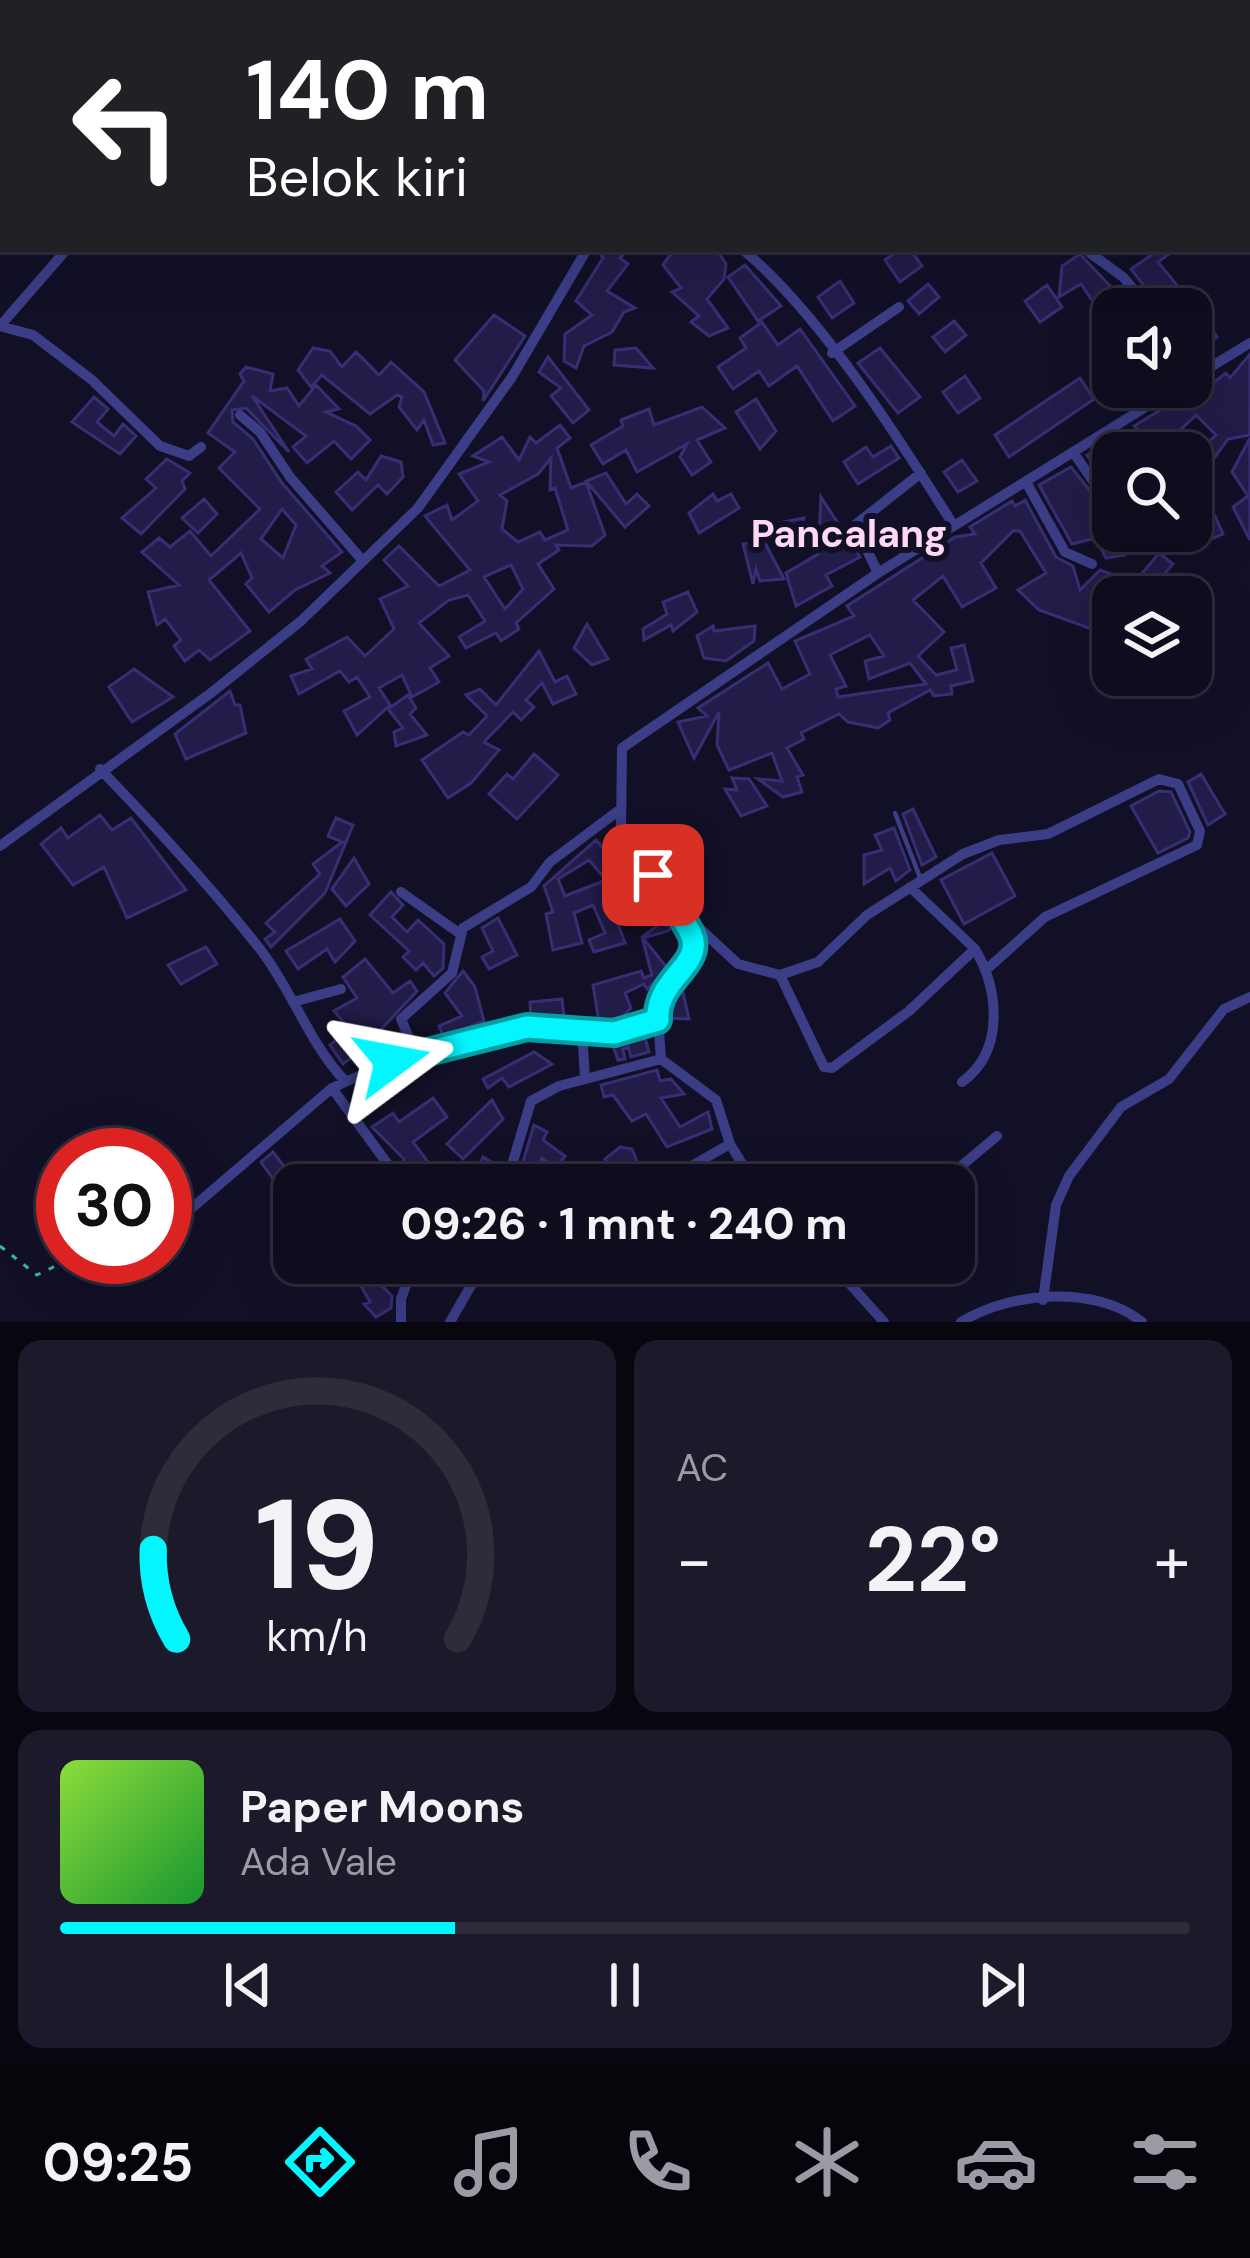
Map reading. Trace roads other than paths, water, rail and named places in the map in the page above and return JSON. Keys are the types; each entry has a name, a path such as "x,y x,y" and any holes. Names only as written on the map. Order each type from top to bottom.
{"street":[{"path":"64,252 0,326 32,334 92,380 160,446 189,456 201,447"},
{"path":"0,846 100,769 211,693 418,508 512,377 585,252"},
{"path":"745,252 772,276 832,353 954,526"},
{"path":"1090,253 1132,288"},
{"path":"832,353 899,307"},
{"path":"1212,363 1250,343"},
{"path":"741,1164 716,1100 661,1059 661,990 692,959 695,948 676,906 621,829 622,748 878,573 1144,408"},
{"path":"240,415 260,432 290,477 363,561"},
{"path":"1073,452 1092,480"},
{"path":"878,573 855,525 921,473"},
{"path":"1026,482 1065,552 1092,564"},
{"path":"100,769 258,946 311,1040 345,1081"},
{"path":"676,906 738,964 780,975 818,962 867,915 986,843 1048,834 1159,779 1178,784 1200,831 1197,845 1045,917 987,970"},
{"path":"459,933 530,886 550,862 618,811"},
{"path":"916,883 975,949 987,970 995,1002 980,1065 962,1082"},
{"path":"401,892 459,933"},
{"path":"416,1055 401,1019 458,964 459,933"},
{"path":"780,975 811,1050 824,1067 832,1068 909,1011 975,949"},
{"path":"293,1002 333,987 341,989"},
{"path":"1043,1300 1056,1205 1069,1176 1121,1107 1169,1079 1224,1009 1250,997"},
{"path":"192,1208 345,1081 416,1055 527,1027 614,1033 658,1020"},
{"path":"582,1031 585,1079"},
{"path":"512,1164 531,1101 544,1091 661,1059"},
{"path":"332,1088 388,1164"},
{"path":"964,1164 997,1136"},
{"path":"695,1164 730,1144"},
{"path":"401,1322 407,1284"},
{"path":"450,1322 472,1284"},
{"path":"850,1284 884,1322"},
{"path":"961,1322 1006,1300 1110,1302 1142,1322"}],"lane":[{"path":"895,813 916,883"}],"district":[{"name":"Pancalang","path":"849,533"}]}
